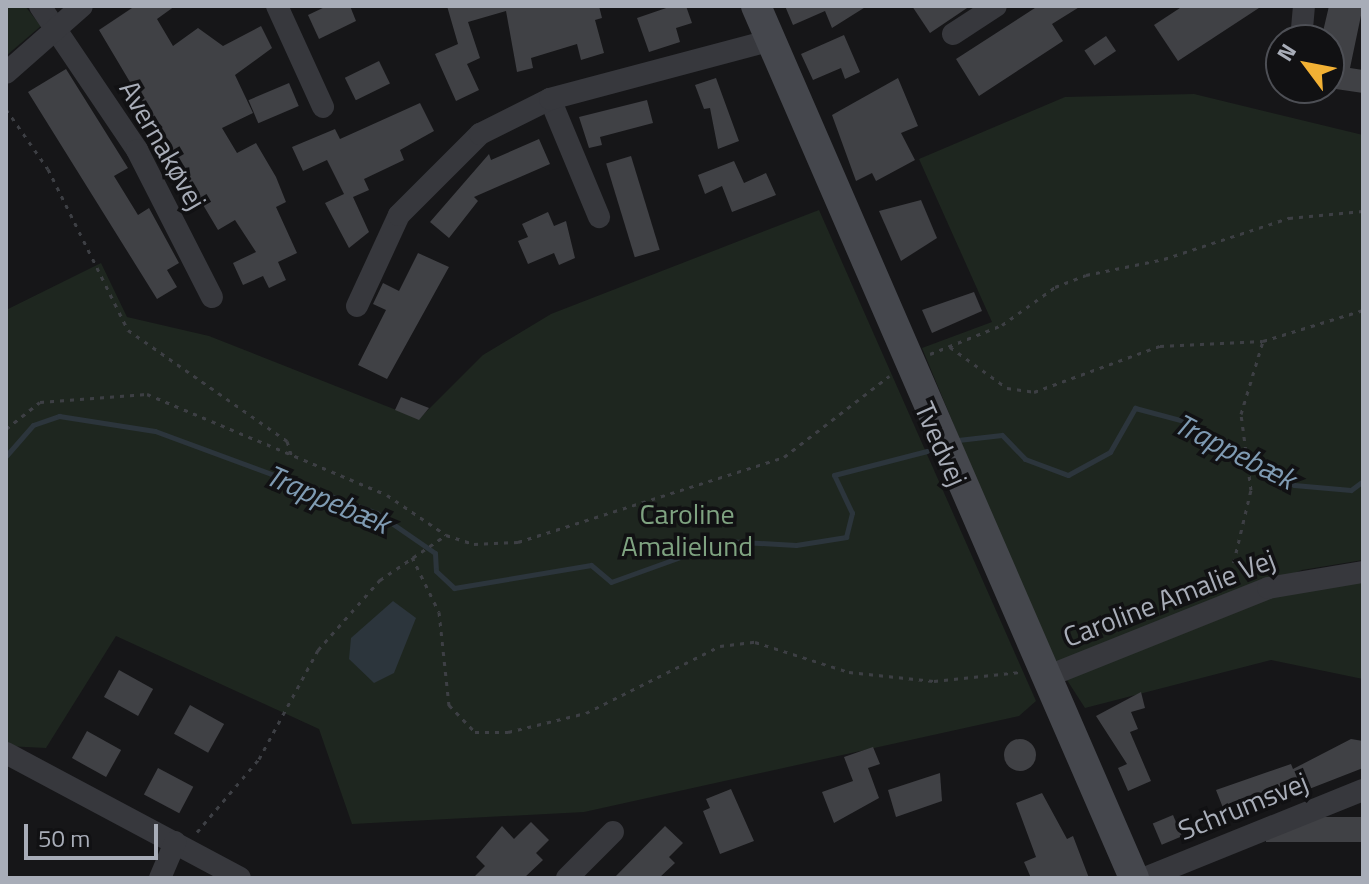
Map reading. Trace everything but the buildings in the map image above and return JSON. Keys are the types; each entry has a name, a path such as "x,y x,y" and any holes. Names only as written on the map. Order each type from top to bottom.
{"street":[{"name":"Avernakøvej","path":"40,6 137,150 212,297"},
{"path":"6,73 82,6"},
{"path":"277,6 323,107"},
{"name":"Tvedvej","path":"756,6 905,364 1134,878"},
{"path":"953,34 996,6"},
{"path":"357,306 399,215 438,169 480,134 550,99 771,40"},
{"path":"550,99 599,217"},
{"name":"Caroline Amalie Vej","path":"1043,673 1309,577 1363,572"},
{"path":"6,753 240,878"},
{"name":"Schrumsvej","path":"1145,878 1363,790"},
{"path":"567,878 613,832"},
{"path":"160,878 181,845"}],"path":[{"path":"6,109 48,169 128,330 287,441 292,457"},
{"path":"6,429 40,402 122,391 147,394 387,495 446,535 474,544 518,542 784,457 905,364 1002,325 1055,287 1086,275 1164,259 1289,218 1363,211"},
{"path":"949,346 1020,393 1160,346 1263,341 1363,310"},
{"path":"1221,608 1247,520 1248,471 1242,443 1241,414 1263,341"},
{"path":"181,845 259,759 318,650 380,580 412,557 425,555 446,535"},
{"path":"412,557 439,612 449,705 475,732 508,732 586,713 720,646 755,642 849,672 934,681 1043,673"}],"green space":[{"path":"6,6 25,6 41,26 7,55"},
{"path":"1194,94 1363,135 1363,560 1302,570 1094,656 1052,662 922,348 992,322 919,159 1065,97"},
{"name":"Caroline Amalielund","path":"819,210 1036,701 1019,716 584,812 352,824 319,729 116,636 46,748 6,746 6,310 101,263 127,317 209,336 419,419 483,355 551,314"},
{"path":"1363,579 1363,679 1271,660 1085,708 1065,677 1270,594"}],"shaded area":[{"path":"393,601 416,618 394,673 374,683 349,659 351,638"}],"waterway":[{"name":"Trappebæk","path":"958,440 1002,435 1025,459 1068,475 1110,452 1135,408 1188,422 1294,485 1351,490 1363,481"},
{"name":"Trappebæk","path":"6,456 33,425 59,416 155,431 377,513 435,553 436,571 454,588 591,565 611,582 725,541 796,545 846,537 852,513 834,475 927,451"}]}
